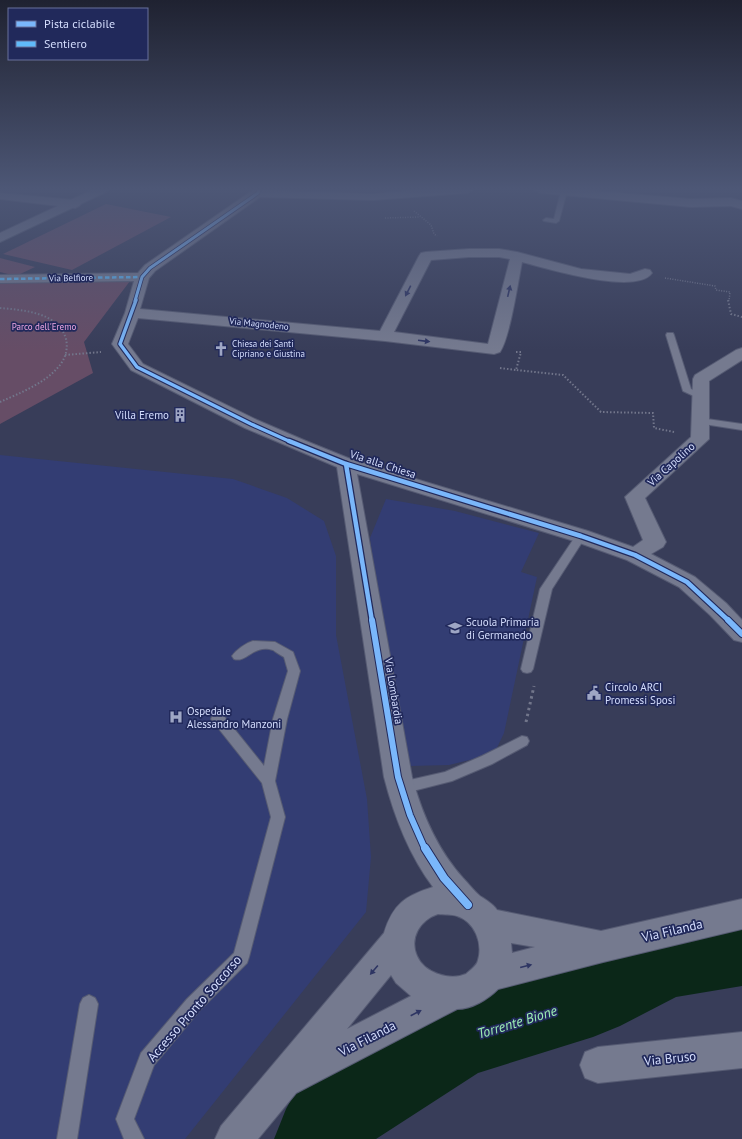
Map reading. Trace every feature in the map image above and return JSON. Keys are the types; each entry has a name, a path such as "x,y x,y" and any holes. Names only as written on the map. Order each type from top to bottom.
{"street":[{"path":"124,350 120,344 132,313 142,276 166,255 183,243"},
{"path":"385,336 426,256 469,253 499,253 517,256 580,273 630,278 645,274"},
{"path":"494,349 501,326 517,256"},
{"name":"Via Belfiore","path":"0,279 142,276"},
{"name":"Via Magnodeno","path":"132,313 385,336 494,349"},
{"name":"Via alla Chiesa","path":"124,350 137,367 251,424 346,464 581,536 635,555 687,582 718,609 742,634"},
{"path":"700,430 701,380 742,353"},
{"name":"Via Capolino","path":"635,555 655,542 635,497 700,430"},
{"name":"Via Lombardia","path":"346,464 401,788 419,836 440,874 478,914"},
{"name":"Via Filanda","path":"478,914 495,936 497,950 495,964 489,975 479,985 467,992 452,994 435,991 420,983 408,971 400,956 399,940 403,926 411,913 424,904 438,900 454,901 478,914 602,946"},
{"name":"Via Filanda","path":"489,975 602,946 742,914"},
{"name":"Via Filanda","path":"234,1139 399,940"},
{"name":"Via Filanda","path":"282,1082 452,994"},
{"name":"Via Bruso","path":"598,1066 742,1050"}],"lane":[{"path":"670,335 688,391 701,396"},
{"path":"700,430 742,426"},
{"path":"527,669 546,589 581,536"},
{"name":"Accesso Pronto Soccorso","path":"238,656 253,645 275,646 289,655 294,671 280,719 268,781"},
{"name":"Accesso Pronto Soccorso","path":"134,1139 126,1119 147,1060 193,1005 241,957 278,818 268,781 218,719"},
{"path":"401,788 447,777 487,760 522,740"},
{"path":"67,1139 89,1004"}],"path":[{"path":"676,279 715,286 716,290 730,292 728,298 731,314 742,317"},
{"path":"0,308 24,311 43,316 60,326 67,336 68,349 60,365 42,379 0,402"},
{"path":"494,349 520,352 516,370 563,375 601,412 653,413 654,428 700,430"},
{"path":"65,355 124,350"},
{"path":"522,740 537,672 527,669"}],"shaded area":[{"name":"Ospedale Alessandro Manzoni","path":"0,455 233,479 287,498 324,521 336,556 336,635 367,799 371,857 366,912 185,1139 0,1139"},
{"name":"Scuola Primaria di Germanedo","path":"386,499 455,511 539,533 521,572 537,577 504,733 494,754 449,765 409,766 377,588 370,538"}],"green space":[{"path":"25,243 122,243 72,270 3,254"},
{"path":"0,258 35,267 16,276 0,272"},
{"name":"Parco dell'Eremo","path":"130,281 84,342 93,373 0,424 0,283"}],"waterway":[{"name":"Torrente Bione","path":"316,1139 325,1123 459,1040 593,999 667,963 742,951"}],"marked path":[{"path":"0,279 142,277"}],"cycle path":[{"path":"186,243 150,268 142,277 132,313 120,344 137,367 251,424 346,464 581,536 635,555 687,582 718,609 742,634"},
{"path":"346,464 401,789 415,828 427,853 444,878 468,905"}],"place":[{"name":"Chiesa dei Santi Cipriano e Giustina","path":"221,349"},
{"name":"Villa Eremo","path":"180,415"},
{"name":"Scuola Primaria di Germanedo","path":"455,628"},
{"name":"Circolo ARCI Promessi Sposi","path":"594,693"},
{"name":"Ospedale Alessandro Manzoni","path":"176,717"}]}
